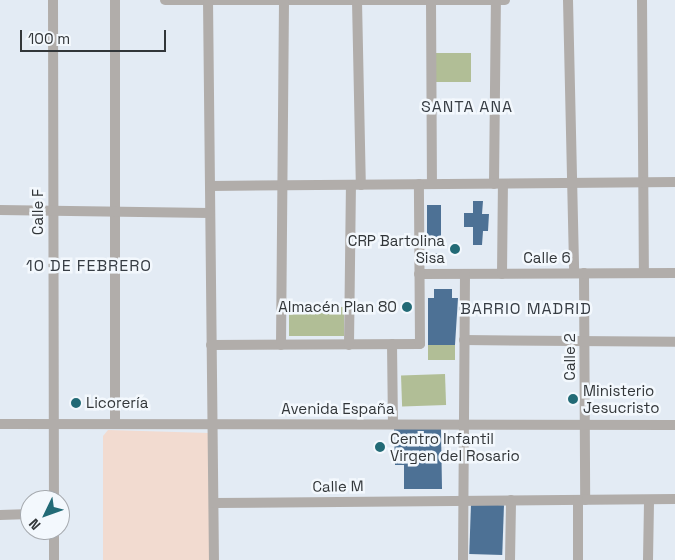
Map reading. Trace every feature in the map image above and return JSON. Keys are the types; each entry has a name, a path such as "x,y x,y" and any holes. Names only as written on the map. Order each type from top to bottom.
{"street":[{"name":"Calle F","path":"53,0 54,490"},
{"path":"115,0 116,424"},
{"path":"165,0 505,0"},
{"path":"208,0 211,424 214,560"},
{"path":"431,0 432,184"},
{"path":"496,0 502,274"},
{"name":"Calle 2","path":"568,0 572,183 584,340 585,424 578,560"},
{"path":"642,0 644,273"},
{"path":"281,345 284,1"},
{"path":"349,345 356,185 357,1"},
{"path":"210,186 675,182"},
{"path":"211,345 420,344 419,184"},
{"path":"0,210 210,213"},
{"name":"Calle 6","path":"419,274 675,273"},
{"path":"463,560 465,274"},
{"path":"464,340 675,342"},
{"path":"392,344 393,424"},
{"name":"Avenida España","path":"0,424 675,424"},
{"name":"Calle M","path":"214,503 675,499"},
{"path":"510,560 511,500"},
{"path":"648,560 649,500"},
{"path":"0,515 20,514"},
{"path":"54,540 54,560"}],"shaded area":[{"path":"108,430 209,433 210,560 103,560 103,436"}],"green space":[{"path":"428,53 471,53 471,82 428,82"},
{"path":"289,307 344,307 344,336 289,336"},
{"path":"428,345 455,345 455,360 428,360"},
{"path":"445,374 446,405 402,407 401,376"}],"building":[{"path":"473,201 483,201 482,214 489,214 488,231 483,231 482,245 473,245 473,227 464,227 464,213 473,213"},
{"path":"427,205 441,205 441,239 427,239"},
{"path":"428,253 442,254 441,264 427,263"},
{"path":"434,289 452,289 452,298 458,298 455,345 428,345 428,298 434,298"},
{"path":"394,428 441,428 442,489 404,489 404,465 395,465"},
{"path":"471,504 504,505 502,555 469,554"}],"place":[{"name":"CRP Bartolina Sisa","path":"455,249"},
{"name":"Almacén Plan 80","path":"407,307"},
{"name":"Ministerio Jesucristo","path":"573,399"},
{"name":"Licorería","path":"76,403"},
{"name":"Centro Infantil Virgen del Rosario","path":"380,447"}],"district":[{"name":"SANTA ANA","path":"467,107"},
{"name":"10 DE FEBRERO","path":"89,266"},
{"name":"BARRIO MADRID","path":"526,309"}]}
